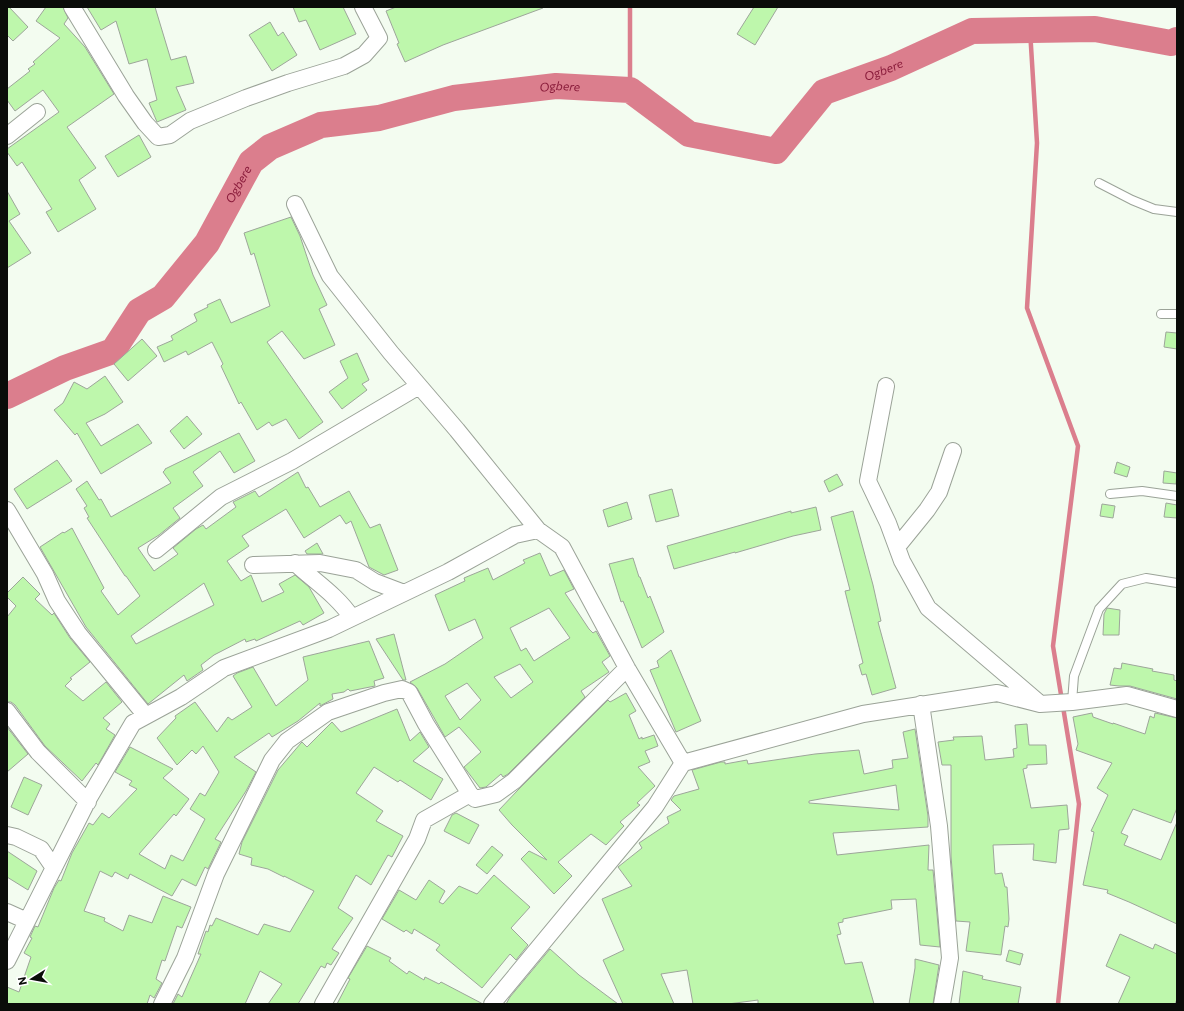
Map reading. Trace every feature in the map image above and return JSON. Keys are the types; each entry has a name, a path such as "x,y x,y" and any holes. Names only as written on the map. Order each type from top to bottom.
{"street":[{"path":"72,7 126,96 145,123 158,137 170,135 190,121 246,98 344,66 364,55 380,38 363,7"},
{"path":"7,136 37,112"},
{"path":"295,204 330,276 538,530 562,546 627,668 683,763"},
{"path":"156,550 221,497 292,461 419,386"},
{"path":"886,386 868,481 888,523 902,560 928,608 1047,703"},
{"path":"897,547 927,510 939,492 953,451"},
{"path":"7,510 45,574 57,602 78,633 146,716"},
{"path":"7,961 107,766 133,723 181,697 224,668 329,629 448,572 515,535 538,530"},
{"path":"295,563 334,596 343,605 352,618"},
{"path":"253,565 320,563 356,570 375,582 404,593"},
{"path":"162,1004 185,958 216,874 272,760 286,741 328,712 384,693 402,690 409,692 426,724 470,794 475,799 496,794 514,781 627,668"},
{"path":"492,1004 655,807 683,763 863,714 997,693 1047,703 1072,702 1127,695 1177,709"},
{"path":"920,704 939,826 950,958 942,1004"},
{"path":"7,711 38,752 88,802"},
{"path":"323,1004 416,839 424,820 470,794"},
{"path":"7,835 16,837 41,849 54,868"},
{"path":"7,912 27,921"}],"lane":[{"path":"1099,183 1154,210 1177,212"},
{"path":"1160,314 1177,314"},
{"path":"1110,494 1142,491 1177,496"},
{"path":"1072,702 1074,676 1099,609 1122,584 1146,578 1177,583"}],"building":[{"path":"7,7 9,7 28,27 13,41 7,35"},
{"path":"46,7 63,7 68,18 64,24 85,47 114,94 67,127 96,168 79,180 96,209 58,232 46,212 52,209 22,162 17,166 7,152 7,149 59,112 43,90 15,111 7,100 7,89 30,71 28,69 35,64 33,62 60,38 36,21"},
{"path":"87,7 155,7 171,60 186,56 194,83 176,87 186,110 157,122 149,103 157,100 147,59 129,64 116,21 101,30"},
{"path":"293,7 343,7 356,34 320,50 306,20 299,22"},
{"path":"396,7 543,8 443,45 405,62 397,44 399,43 386,11"},
{"path":"754,7 778,7 755,45 737,34"},
{"path":"270,22 278,36 283,32 297,55 272,71 249,35"},
{"path":"139,135 151,157 118,177 105,156"},
{"path":"7,191 20,214 9,221 31,253 7,268"},
{"path":"291,217 300,236 313,275 327,305 319,309 335,345 304,359 282,331 267,342 323,422 299,439 286,419 272,426 269,422 257,430 241,402 239,404 221,366 223,364 212,342 188,355 186,351 164,362 157,347 173,340 171,336 197,321 194,314 208,307 207,305 220,299 231,323 270,306 254,253 251,255 244,233"},
{"path":"1166,332 1177,333 1177,349 1164,347"},
{"path":"142,339 157,356 128,381 114,364"},
{"path":"357,353 369,380 362,384 367,390 342,409 329,392 348,378 340,361"},
{"path":"105,376 123,402 105,414 86,423 101,446 138,424 152,443 101,474 77,433 75,435 54,410 63,403 74,382 87,389"},
{"path":"187,416 202,434 184,449 170,431"},
{"path":"239,433 255,461 234,473 220,451 193,472 203,486 173,508 180,518 159,535 138,548 154,571 178,554 173,548 196,529 203,525 206,529 236,507 233,502 255,491 259,497 298,472 306,488 308,487 320,507 349,491 370,528 380,524 398,570 384,575 369,567 351,521 346,524 340,515 304,538 286,509 242,536 249,546 227,561 241,581 251,575 262,602 284,592 279,584 295,575 309,587 324,613 303,625 300,621 256,641 255,639 246,642 245,639 214,655 201,665 203,670 187,681 184,675 148,704 86,627 40,547 72,528 104,588 101,591 118,615 140,596 87,518 89,517 84,508 87,506 76,489 87,481 99,500 101,499 111,517 171,483 163,472 165,469","holes":["204,583 214,605 136,644 131,636"]},
{"path":"57,460 72,481 27,509 14,489"},
{"path":"1117,462 1130,467 1127,477 1114,473"},
{"path":"1164,471 1177,473 1176,484 1163,483"},
{"path":"837,474 843,485 829,492 824,481"},
{"path":"672,489 679,516 656,522 649,495"},
{"path":"627,502 632,519 608,527 603,510"},
{"path":"1166,503 1177,505 1177,518 1164,517"},
{"path":"1102,504 1115,506 1113,518 1100,516"},
{"path":"816,507 821,530 793,536 674,569 667,546 791,511 791,513"},
{"path":"853,511 873,585 881,621 878,622 896,688 872,695 866,674 862,675 859,665 863,663 845,591 850,590 831,517"},
{"path":"317,543 323,554 307,554 305,551"},
{"path":"540,553 550,576 564,570 574,589 565,593 589,629 593,633 596,631 610,656 602,662 609,672 581,691 585,697 508,774 503,777 501,774 486,787 480,788 464,767 481,752 459,727 445,737 417,688 410,682 445,664 483,638 475,619 449,631 435,595 465,581 464,578 488,568 493,580 525,563 523,560","holes":["549,608 570,638 534,661 526,648 521,651 510,628","520,664 533,682 511,698 494,677","467,683 481,700 460,720 445,696"]},
{"path":"633,558 639,577 648,598 650,596 664,632 642,648 623,601 621,602 609,564"},
{"path":"23,577 40,594 35,599 52,615 54,613 70,638 90,662 70,678 72,679 65,686 83,701 106,682 122,702 103,718 110,724 106,729 115,735 98,765 96,763 82,781 45,746 15,705 11,702 7,702 7,617 16,606 7,597 7,593"},
{"path":"1107,608 1120,610 1119,635 1103,635 1104,614"},
{"path":"394,634 406,680 403,680 376,639"},
{"path":"369,641 384,678 374,681 375,686 350,691 348,689 344,692 332,694 333,699 320,706 320,703 298,721 272,737 269,733 234,757 256,772 246,791 215,839 221,842 208,869 205,867 196,886 182,879 172,896 130,874 128,879 115,872 112,877 100,871 84,911 105,918 104,921 123,931 129,915 152,923 163,896 191,907 182,928 177,926 165,961 162,960 156,979 162,983 154,998 150,995 147,1004 7,1004 7,987 19,992 31,957 24,953 32,938 30,937 35,926 38,927 54,888 59,880 61,881 72,853 89,823 93,825 102,813 109,818 137,789 129,785 132,781 115,772 130,747 173,769 163,778 189,799 176,816 174,814 139,854 165,869 171,855 183,861 205,819 190,809 200,793 205,796 219,772 203,746 196,754 192,750 177,765 157,738 176,718 175,716 195,702 217,732 228,717 232,720 252,707 233,676 237,673 253,667 276,706 308,680 303,657"},
{"path":"671,650 701,721 676,732 650,670 659,667 657,661"},
{"path":"1122,663 1174,675 1174,680 1177,681 1177,699 1130,686 1110,685 1114,668 1121,669"},
{"path":"626,693 636,711 629,715 639,739 654,735 658,746 645,751 650,762 638,767 655,786 637,803 640,805 620,822 624,826 606,845 591,834 558,862 572,876 554,894 521,859 529,851 547,860 499,810 608,700 610,702"},
{"path":"397,709 410,741 420,732 429,747 413,761 443,779 431,800 400,780 398,782 374,767 356,793 383,811 376,821 403,836 392,857 388,855 371,885 356,875 338,908 353,918 332,949 339,953 331,965 327,963 325,968 321,966 298,1004 268,1004 282,984 260,971 245,1004 173,1004 178,994 182,997 201,954 198,954 206,931 208,932 210,925 212,926 216,918 258,935 264,924 290,932 314,891 268,869 251,865 252,858 239,854 242,842 278,770 302,742 307,747 332,722 341,732"},
{"path":"1092,713 1093,717 1145,734 1150,716 1154,718 1155,713 1177,718 1177,808 1171,823 1133,809 1121,833 1128,836 1124,845 1161,860 1177,822 1177,924 1107,893 1108,890 1083,885 1094,832 1091,831 1108,795 1097,788 1112,763 1076,750 1078,744 1073,717"},
{"path":"1027,724 1029,745 1046,745 1047,764 1027,765 1027,768 1023,769 1031,808 1067,805 1069,829 1059,830 1056,863 1033,860 1034,844 993,845 995,874 1002,873 1005,887 1007,887 1009,919 1008,927 1005,926 1001,955 966,951 970,922 956,921 951,856 951,765 942,765 938,742 954,740 953,737 982,736 985,760 1014,757 1013,749 1017,748 1015,725"},
{"path":"7,727 28,754 7,772"},
{"path":"915,729 928,816 928,827 833,833 837,855 929,845 928,870 933,870 940,947 920,945 916,899 891,900 892,909 843,919 843,922 838,923 841,934 837,935 845,964 862,962 874,1004 758,1004 758,1000 728,1004 693,1004 687,970 661,974 674,1004 623,1004 603,960 624,950 602,899 632,886 618,867 642,848 639,843 669,823 667,817 681,810 671,800 674,796 699,789 692,770 721,762 725,762 725,764 747,760 748,764 815,754 859,750 864,774 893,768 892,760 908,758 903,732","holes":["896,785 899,810 809,803 809,801"]},
{"path":"24,777 42,785 28,815 11,807"},
{"path":"456,813 479,825 469,844 444,831 452,815"},
{"path":"492,846 503,855 487,874 476,865"},
{"path":"7,851 37,871 28,890 7,877"},
{"path":"494,875 530,907 511,928 528,945 516,960 510,954 482,988 436,950 440,945 414,929 412,934 406,930 404,932 382,919 399,890 416,900 429,880 445,891 439,902 443,904 459,886 477,894"},
{"path":"1120,934 1153,949 1155,944 1177,954 1177,999 1175,1004 1118,1004 1130,977 1106,966"},
{"path":"367,946 391,958 389,961 407,974 409,971 424,980 425,977 439,984 441,982 483,1004 337,1004 350,979 348,978"},
{"path":"550,949 579,975 618,1004 506,1004 510,997"},
{"path":"1009,950 1023,954 1020,965 1006,961"},
{"path":"915,959 939,965 933,1004 909,1004"},
{"path":"963,971 983,976 982,979 1021,987 1018,1004 959,1004"}],"waterway":[{"path":"630,7 630,90"},
{"name":"Ogbere","path":"7,396 65,368 113,351 139,311 163,297 207,243 251,162 270,147 321,125 379,118 454,98 556,86 630,90 689,134 776,151 824,92 891,68 972,31 1095,29 1171,43 1177,40"},
{"path":"1030,30 1037,143 1027,308 1078,446 1053,646 1079,804 1058,1004"}]}
